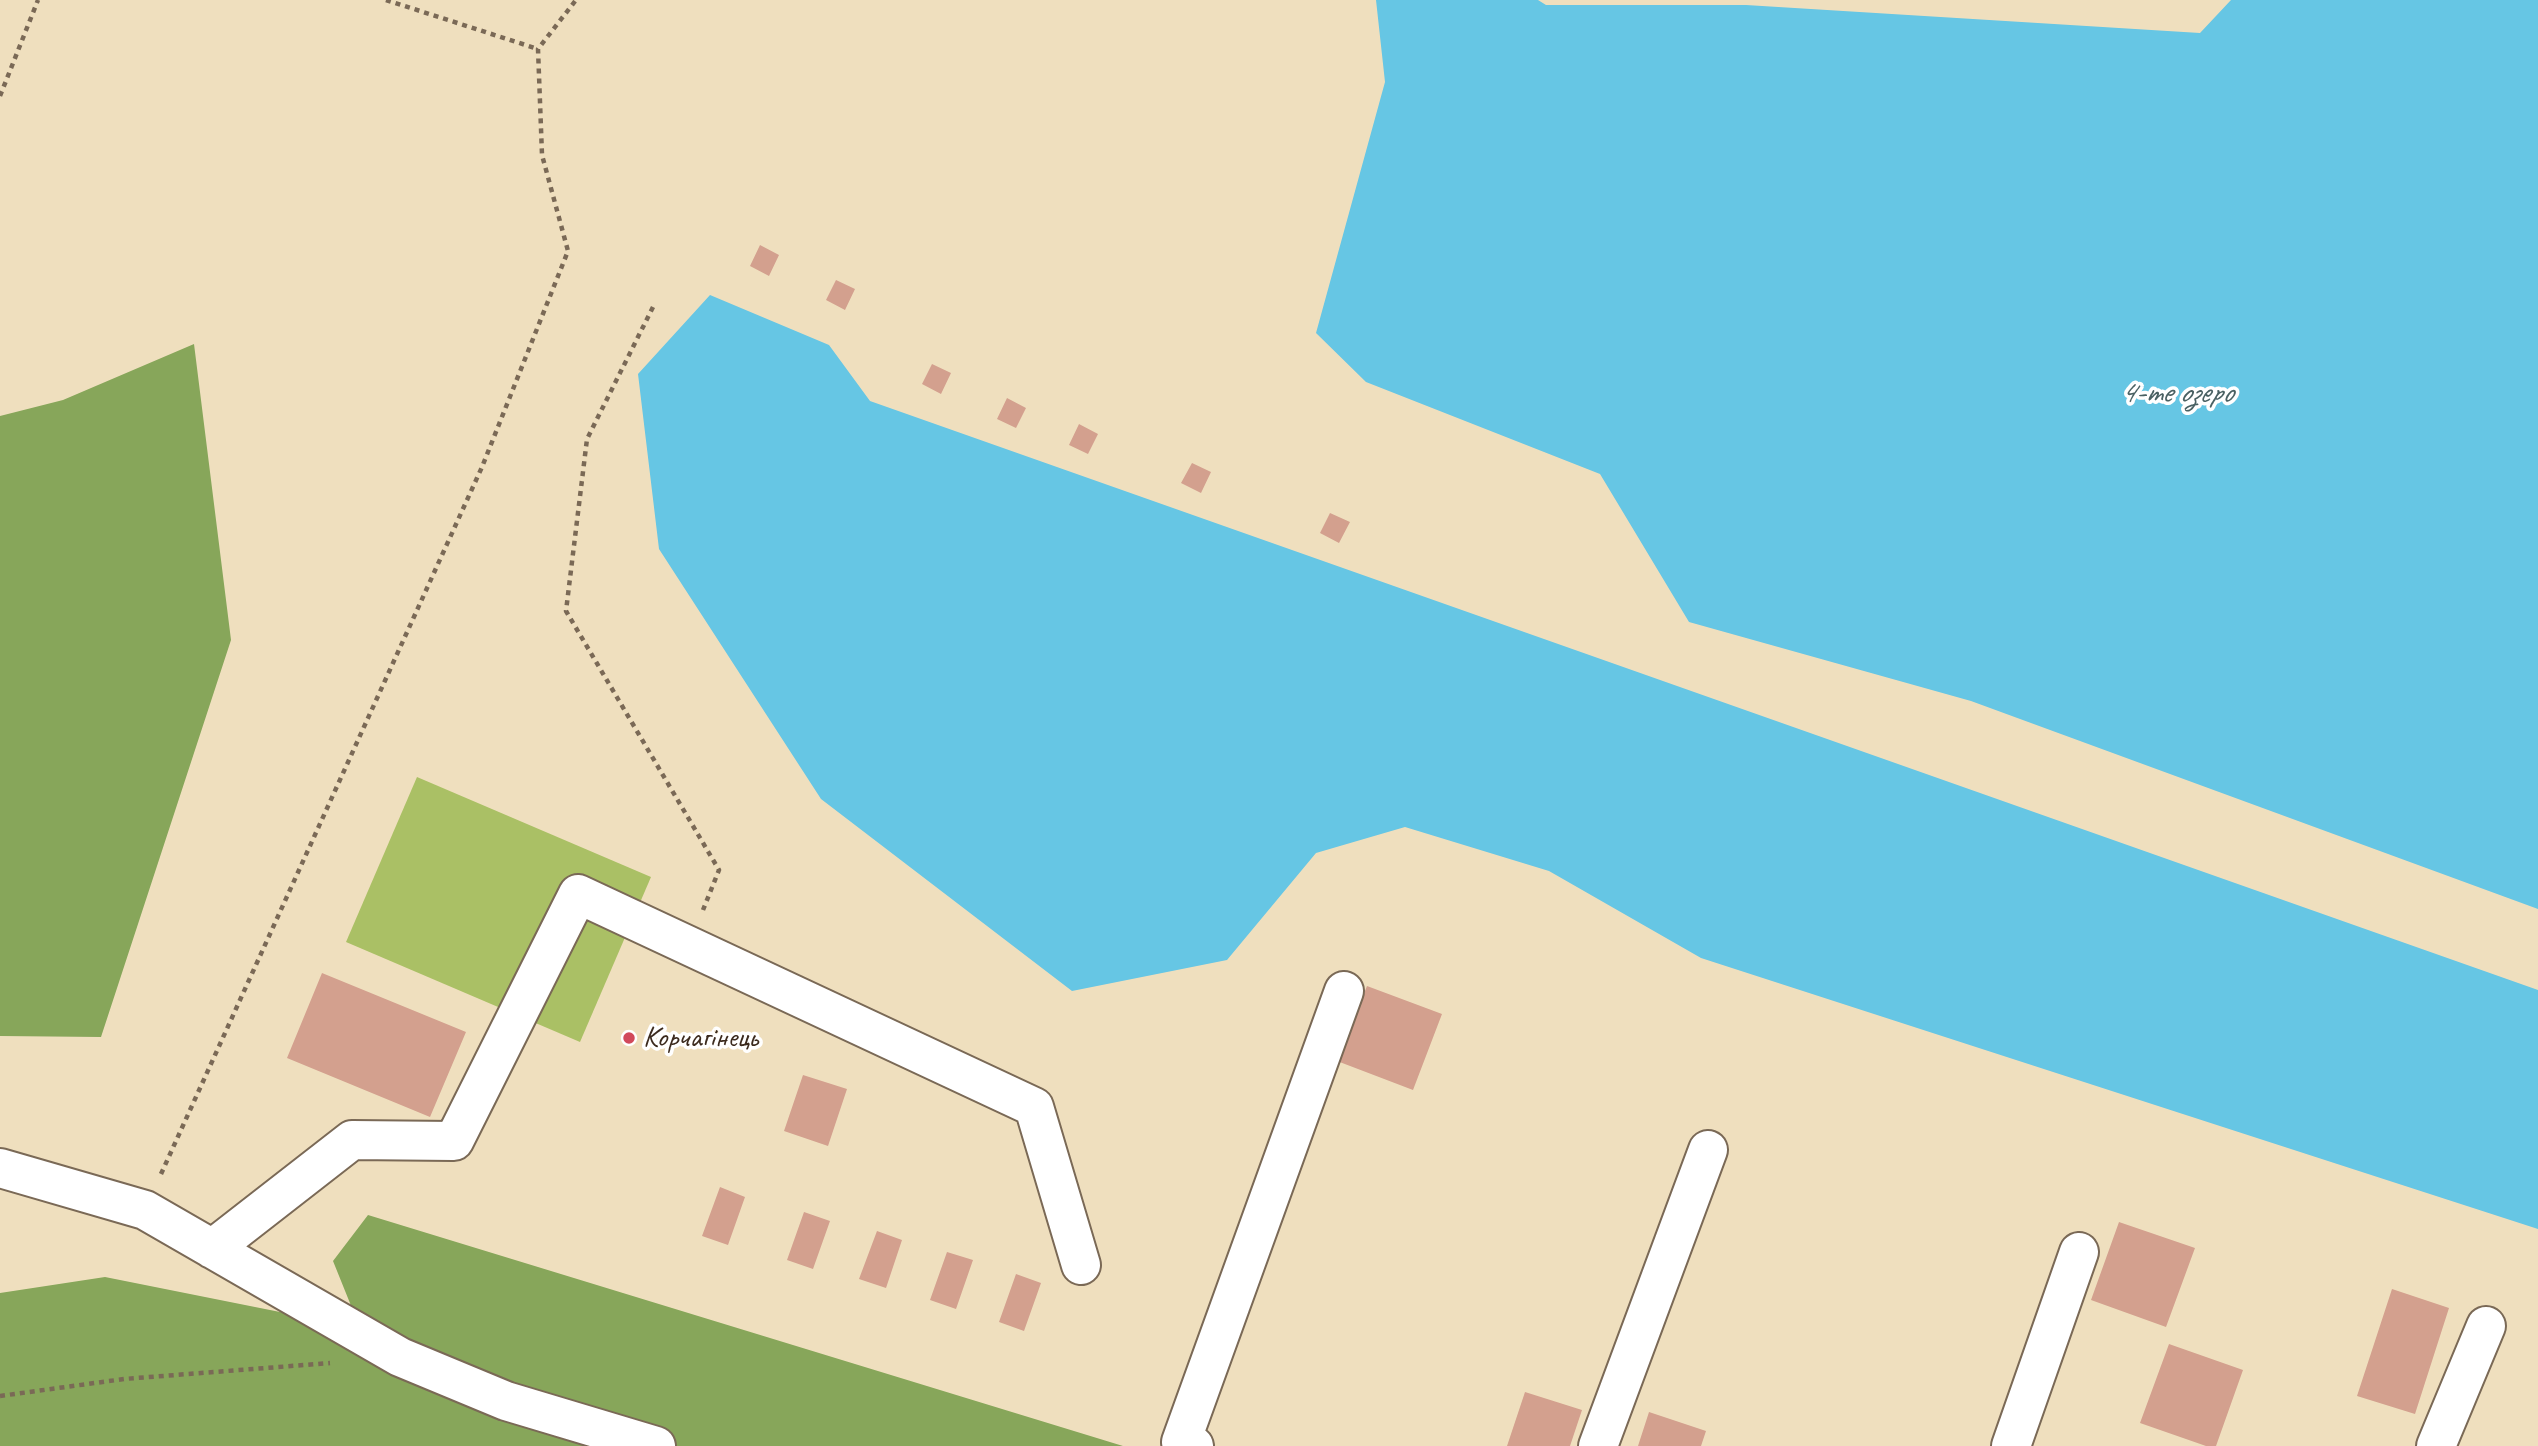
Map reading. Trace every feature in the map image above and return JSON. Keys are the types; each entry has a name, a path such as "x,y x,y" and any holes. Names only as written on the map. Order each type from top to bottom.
{"street":[{"path":"212,1249 352,1140 454,1141 578,894 1034,1107 1082,1265"},
{"path":"1187,1444 1344,991"},
{"path":"1598,1446 1708,1150"},
{"path":"0,1168 145,1210 400,1357 506,1401 656,1446"},
{"path":"2011,1446 2079,1252"},
{"path":"2436,1446 2486,1326"}],"path":[{"path":"0,96 38,0"},
{"path":"386,0 538,49"},
{"path":"145,1210 482,467 568,251 542,155 538,49 576,0"},
{"path":"653,307 587,439 566,611 719,870 689,946"},
{"path":"0,1396 124,1379 331,1363"}],"green space":[{"path":"194,344 231,640 101,1037 0,1036 0,416 63,400"},
{"path":"417,777 651,877 580,1042 346,942"},
{"path":"368,1215 1123,1446 0,1446 0,1293 105,1277 360,1328 333,1261"}],"water":[{"name":"4-те озеро","path":"1376,0 1538,0 1546,5 1746,5 2200,33 2231,0 2538,0 2538,909 1971,701 1689,622 1600,474 1366,382 1316,333 1385,82"},
{"path":"710,295 829,345 870,401 2538,990 2538,1229 1701,958 1549,871 1405,827 1316,853 1227,960 1072,991 821,799 659,549 638,374"}],"building":[{"path":"760,245 779,255 769,276 750,266"},
{"path":"836,280 855,289 845,310 826,300"},
{"path":"932,364 951,373 941,394 922,384"},
{"path":"1007,398 1026,408 1016,428 997,419"},
{"path":"1079,424 1098,434 1088,454 1069,445"},
{"path":"1192,463 1211,472 1201,493 1181,483"},
{"path":"1330,513 1350,522 1339,543 1320,533"},
{"path":"322,973 466,1032 430,1117 287,1058"},
{"path":"1367,986 1442,1014 1413,1090 1337,1061"},
{"path":"803,1075 847,1089 828,1146 784,1131"},
{"path":"720,1187 745,1197 728,1245 702,1236"},
{"path":"804,1212 830,1221 813,1269 787,1260"},
{"path":"2119,1222 2195,1248 2166,1327 2091,1300"},
{"path":"877,1231 902,1240 886,1288 859,1279"},
{"path":"947,1252 973,1260 956,1309 930,1300"},
{"path":"1016,1274 1041,1283 1024,1331 999,1322"},
{"path":"2392,1289 2449,1308 2415,1414 2357,1396"},
{"path":"2169,1344 2243,1370 2216,1446 2206,1446 2140,1423"},
{"path":"1525,1392 1582,1410 1570,1446 1507,1446"},
{"path":"1649,1412 1706,1431 1701,1446 1638,1446"}],"place":[{"name":"Корчагінець","path":"629,1038"}]}
